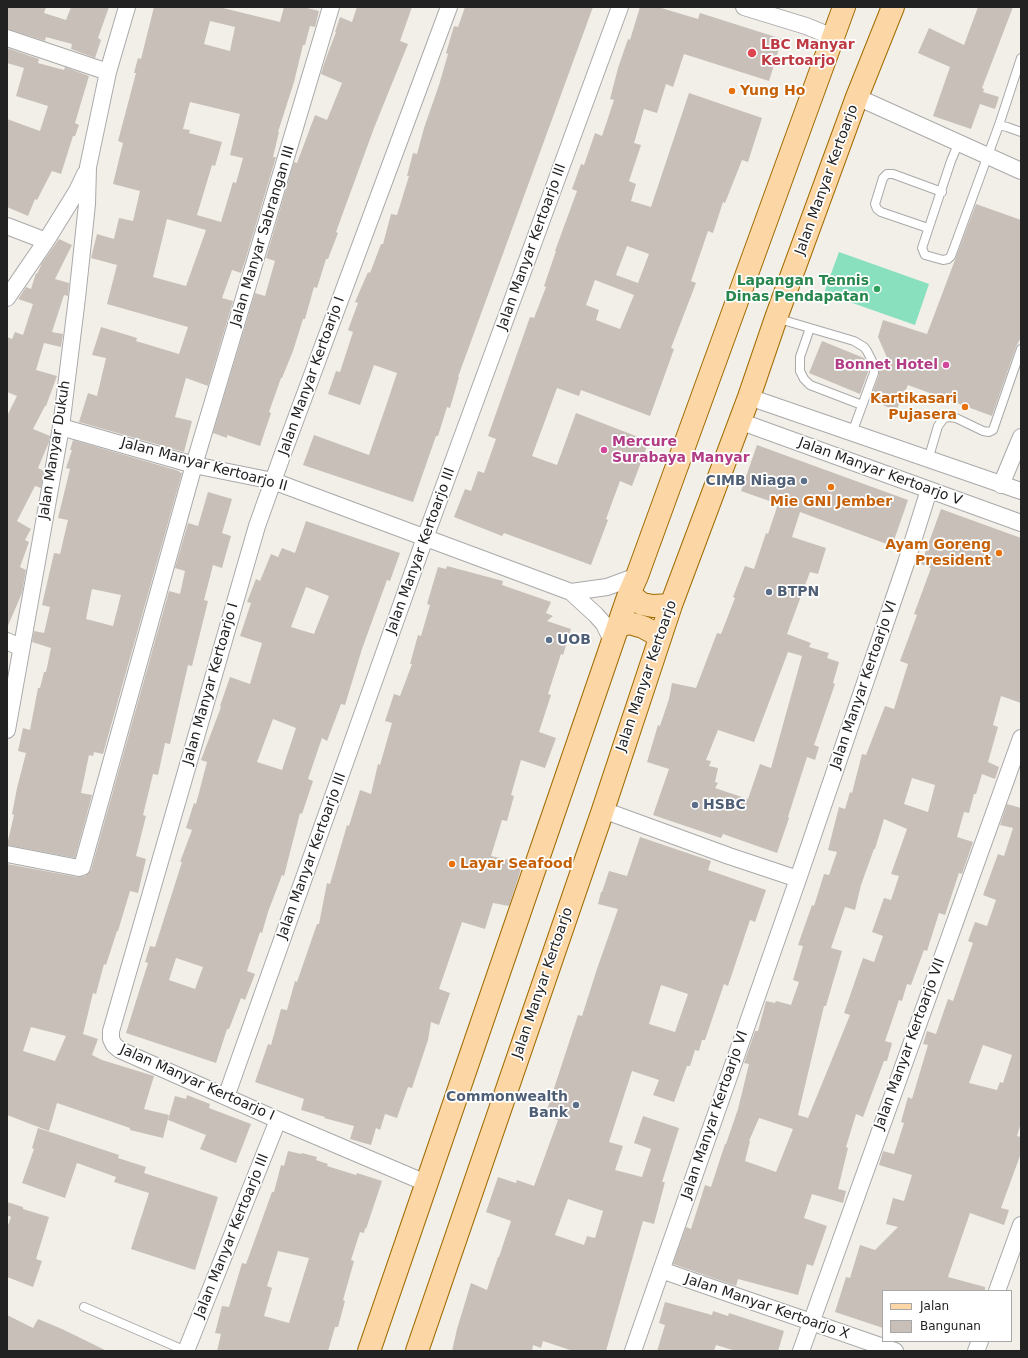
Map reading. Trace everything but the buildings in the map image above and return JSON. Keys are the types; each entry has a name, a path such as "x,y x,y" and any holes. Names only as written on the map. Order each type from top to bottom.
{"main road":[{"path":"369,1351 633,585 844,7"},
{"name":"Jalan Manyar Kertoarjo","path":"417,1351 603,810 671,605 749,397 776,318 857,97 893,7"},
{"path":"633,585 637,602 653,606 671,605"},
{"path":"616,635 629,624 643,627 654,633 659,640"}],"street":[{"path":"7,298 46,241 77,191 88,167 108,72 127,7"},
{"name":"Jalan Manyar Sabrangan III","path":"7,854 79,868 82,867 194,465 331,7"},
{"name":"Jalan Manyar Kertoarjo I","path":"426,1183 278,1120 120,1050 114,1045 111,1039 111,1031 257,526 449,7"},
{"name":"Jalan Manyar Kertoarjo III","path":"226,1097 425,538 620,7"},
{"path":"744,7 806,26 833,37"},
{"path":"7,38 108,72"},
{"path":"857,97 1021,171"},
{"name":"Jalan Manyar Dukuh","path":"7,730 60,426 77,298 87,204 88,167"},
{"path":"7,226 46,241"},
{"name":"Jalan Manyar Kertoarjo V","path":"749,397 1021,492"},
{"path":"799,442 808,418"},
{"name":"Jalan Manyar Kertoarjo V","path":"739,421 1021,522"},
{"name":"Jalan Manyar Kertoarjo II","path":"60,426 194,465 273,481 571,592 616,635"},
{"path":"1001,485 1021,438"},
{"name":"Jalan Manyar Kertoarjo VI","path":"633,1351 798,879 929,490"},
{"name":"Jalan Manyar Kertoarjo II","path":"571,592 607,586 633,585"},
{"path":"7,641 22,648"},
{"name":"Jalan Manyar Kertoarjo VII","path":"801,1351 810,1322 1021,738"},
{"path":"603,810 798,879"},
{"name":"Jalan Manyar Kertoarjo III","path":"186,1351 278,1120"},
{"path":"997,1290 1021,1225"},
{"name":"Jalan Manyar Kertoarjo X","path":"661,1270 895,1351"}],"lane":[{"path":"959,142 951,161 942,192 922,248 925,255 943,260 948,259 951,256 999,125 1021,58"},
{"path":"999,125 1007,126 1021,132"},
{"path":"928,228 880,212 877,209 875,204 883,178 887,174 893,174 942,192"},
{"path":"776,318 854,341 864,347 867,351 873,363 874,373 852,433"},
{"path":"810,328 800,357 800,371 804,379 810,385 862,405"},
{"path":"928,460 938,426 944,418 956,418 983,431 991,432 993,430 1021,349"},
{"path":"84,1308 186,1351"}],"green space":[{"name":"Lapangan Tennis Dinas Pendapatan","path":"839,252 929,284 915,325 824,293"}],"place":[{"name":"LBC Manyar Kertoarjo","path":"752,53"},
{"name":"Yung Ho","path":"732,91"},
{"name":"Lapangan Tennis Dinas Pendapatan","path":"877,289"},
{"name":"Bonnet Hotel","path":"946,365"},
{"name":"Kartikasari Pujasera","path":"965,407"},
{"name":"Mercure Surabaya Manyar","path":"604,450"},
{"name":"CIMB Niaga","path":"804,481"},
{"name":"Mie GNI Jember","path":"831,487"},
{"name":"Ayam Goreng President","path":"999,553"},
{"name":"BTPN","path":"769,592"},
{"name":"UOB","path":"549,640"},
{"name":"HSBC","path":"695,805"},
{"name":"Layar Seafood","path":"452,864"},
{"name":"Commonwealth Bank","path":"576,1105"}]}
